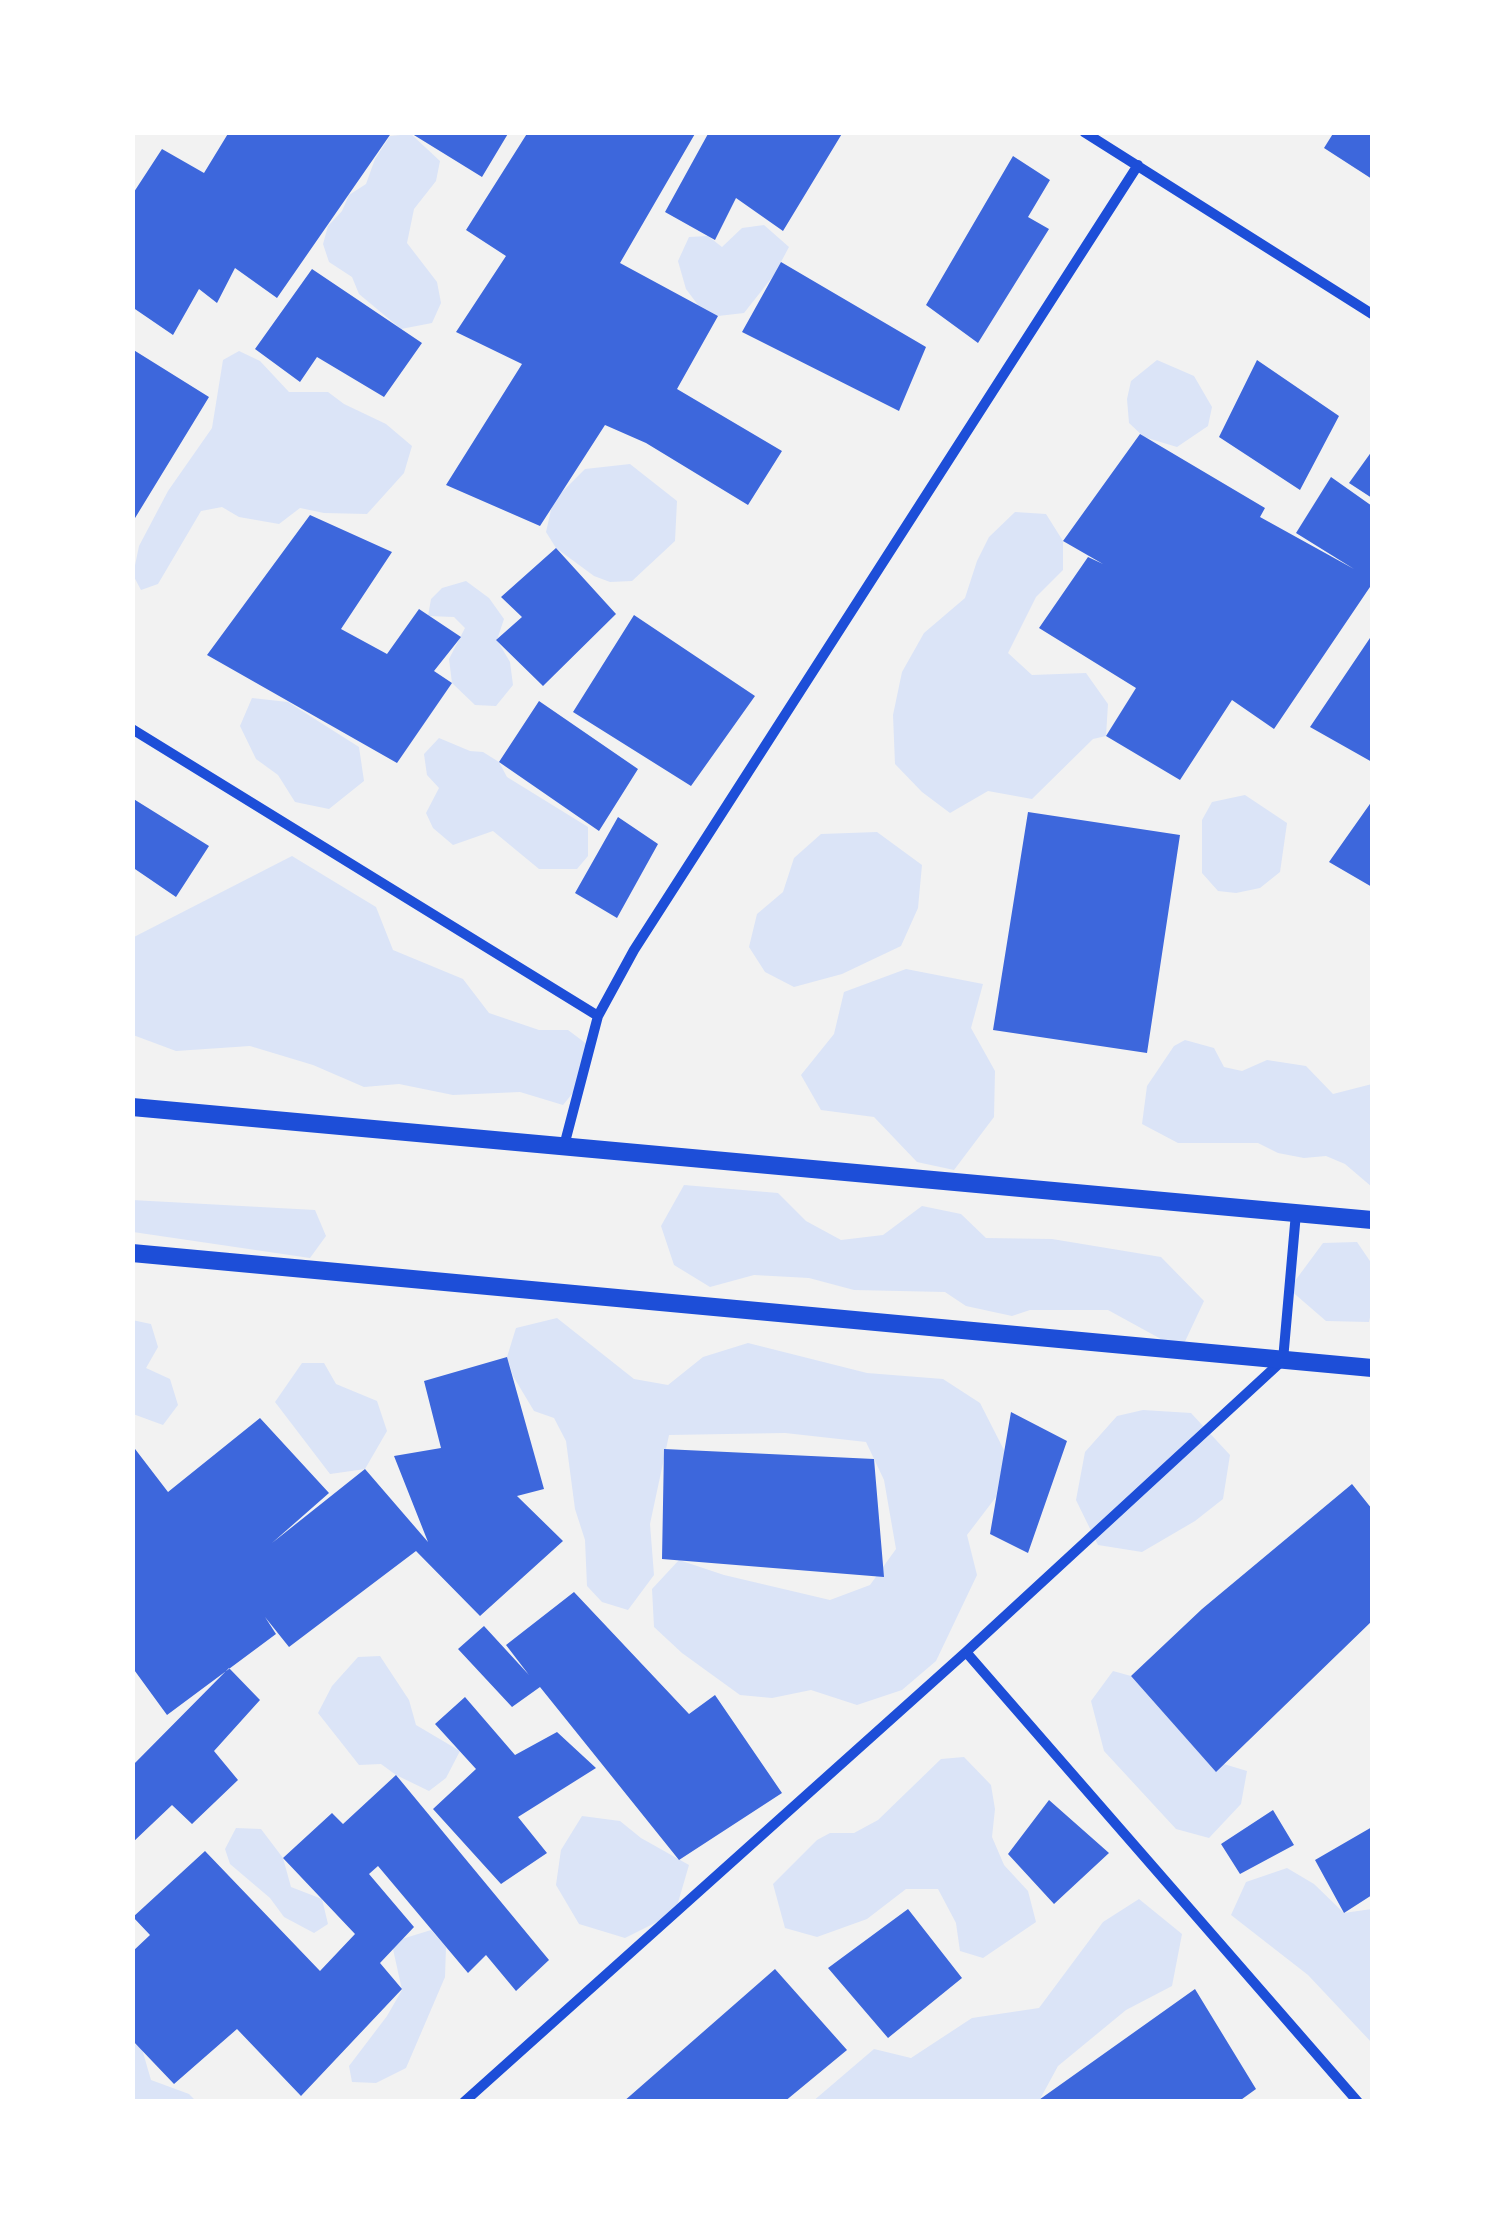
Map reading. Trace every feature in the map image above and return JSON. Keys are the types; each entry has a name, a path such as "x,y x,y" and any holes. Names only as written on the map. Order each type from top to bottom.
{"street":[{"path":"1084,132 1372,314"},
{"path":"564,1146 598,1016 634,950 1138,165"},
{"path":"132,729 598,1016"},
{"path":"132,1108 1372,1220"},
{"path":"464,2102 966,1652 1282,1360 1296,1213"},
{"path":"132,1252 1372,1368"},
{"path":"966,1652 1358,2102"}],"shaded area":[{"path":"411,134 440,161 436,181 414,209 407,243 437,282 441,303 432,323 401,329 359,294 352,277 329,262 323,244 328,226 342,211 349,195 366,184 375,159 390,136"},
{"path":"764,225 789,247 774,275 744,313 718,316 698,305 686,289 678,261 689,237 708,236 722,247 742,228"},
{"path":"239,351 260,361 289,392 328,392 386,424 412,446 404,473 367,514 300,508 279,524 239,517 222,507 201,511 158,584 141,590 133,575 139,546 168,491 212,428 223,360"},
{"path":"1157,360 1194,376 1212,407 1208,426 1177,447 1144,437 1129,423 1127,399 1131,381"},
{"path":"630,464 677,501 675,541 632,581 610,582 594,576 556,548 546,532 553,501 585,469"},
{"path":"1015,512 1046,514 1063,541 1063,570 1036,597 1008,653 1032,675 1086,673 1108,704 1106,736 1093,739 1032,799 988,791 950,813 895,764 893,715 902,672 924,633 965,598 989,537"},
{"path":"466,581 489,598 504,619 497,640 510,662 513,685 496,706 475,705 452,683 449,659 465,628 454,617 428,616 431,599 442,588"},
{"path":"252,698 288,702 359,747 364,781 329,809 295,802 278,775 256,759 240,726"},
{"path":"439,738 483,752 499,762 507,777 588,827 588,856 577,869 539,869 493,831 453,845 433,828 426,813 439,788 427,775 424,754"},
{"path":"1245,795 1287,823 1280,872 1260,888 1236,893 1218,891 1202,873 1202,820 1212,802"},
{"path":"877,832 922,865 918,908 901,946 842,974 794,987 765,972 749,947 757,914 783,892 794,858 821,834"},
{"path":"292,856 376,907 393,950 463,979 489,1013 539,1030 568,1030 588,1045 581,1083 563,1105 520,1092 453,1095 399,1084 364,1087 313,1065 250,1046 176,1051 133,1035 132,938"},
{"path":"906,969 983,984 971,1028 995,1071 994,1117 954,1170 917,1162 874,1117 821,1110 801,1075 834,1034 844,992"},
{"path":"1185,1040 1214,1048 1224,1067 1242,1071 1267,1060 1306,1066 1333,1094 1372,1084 1372,1187 1345,1164 1326,1156 1304,1158 1278,1153 1258,1143 1178,1143 1142,1124 1147,1086 1174,1046"},
{"path":"684,1185 778,1193 806,1221 841,1240 883,1235 922,1206 961,1214 986,1238 1052,1239 1161,1257 1204,1301 1181,1350 1108,1310 1030,1310 1012,1316 966,1306 945,1292 854,1290 809,1278 754,1275 710,1287 674,1265 661,1226"},
{"path":"132,1200 315,1210 326,1236 310,1258 133,1232"},
{"path":"1357,1242 1372,1264 1369,1322 1326,1321 1289,1289 1323,1243"},
{"path":"557,1318 634,1379 668,1385 703,1357 748,1343 867,1373 943,1379 980,1403 1005,1452 996,1497 967,1535 977,1575 936,1661 902,1690 857,1705 811,1690 772,1698 740,1695 682,1653 654,1627 652,1589 679,1560 830,1600 870,1585 896,1549 884,1480 866,1442 785,1433 669,1435 650,1524 654,1575 628,1610 602,1602 587,1586 585,1540 575,1509 566,1441 554,1418 534,1411 513,1376 507,1357 516,1328"},
{"path":"132,1320 151,1324 158,1347 146,1368 170,1379 178,1405 163,1425 133,1414"},
{"path":"302,1363 324,1363 336,1384 377,1401 387,1431 365,1469 330,1474 275,1402"},
{"path":"1143,1410 1191,1413 1230,1455 1223,1499 1195,1521 1142,1552 1098,1545 1076,1500 1085,1452 1117,1416"},
{"path":"380,1656 409,1700 416,1725 460,1751 446,1778 429,1791 381,1764 359,1765 318,1713 332,1686 358,1657"},
{"path":"1113,1671 1131,1676 1204,1758 1247,1771 1241,1804 1209,1838 1176,1829 1104,1751 1091,1701"},
{"path":"964,1757 991,1785 995,1809 992,1837 1004,1865 1028,1891 1036,1922 983,1958 960,1951 956,1923 938,1889 906,1889 867,1919 817,1937 785,1928 773,1884 817,1840 830,1833 854,1833 878,1820 941,1759"},
{"path":"582,1816 620,1821 641,1838 689,1865 675,1913 625,1938 579,1924 556,1885 561,1850"},
{"path":"236,1828 261,1829 283,1858 291,1887 322,1899 328,1924 314,1933 284,1917 270,1898 230,1864 225,1849"},
{"path":"1287,1868 1314,1884 1344,1913 1372,1909 1372,2043 1308,1975 1231,1915 1246,1882"},
{"path":"1139,1899 1182,1934 1172,1986 1126,2010 1058,2066 1039,2101 812,2102 874,2049 911,2058 972,2018 1039,2008 1103,1922"},
{"path":"431,1930 446,1947 445,1977 406,2068 376,2083 352,2082 349,2066 402,1990 393,1949 402,1939"},
{"path":"132,2042 142,2049 151,2080 189,2094 196,2101 133,2101"}],"building":[{"path":"229,132 392,132 277,298 235,268 217,303 199,289 173,335 132,307 132,195 162,149 204,173"},
{"path":"409,132 509,132 482,177"},
{"path":"528,132 696,132 620,263 718,316 677,389 782,451 748,505 646,443 605,425 540,526 446,485 522,364 456,332 506,256 466,230"},
{"path":"709,132 843,132 783,231 736,198 715,240 665,212"},
{"path":"1334,132 1372,132 1372,179 1324,148"},
{"path":"1013,156 1050,180 1028,217 1049,229 978,343 926,305"},
{"path":"781,262 926,347 899,411 742,332"},
{"path":"312,269 422,343 384,397 317,357 300,382 255,349"},
{"path":"132,349 209,397 132,523"},
{"path":"1257,360 1339,416 1300,490 1219,437"},
{"path":"1140,434 1265,508 1260,517 1354,569 1296,533 1331,477 1372,506 1372,584 1274,729 1232,700 1180,780 1106,736 1136,688 1039,628 1088,557 1103,564 1063,541"},
{"path":"1372,451 1372,498 1349,483"},
{"path":"310,515 392,552 341,629 387,654 419,609 461,637 434,671 452,683 397,763 207,655"},
{"path":"556,548 616,614 543,686 496,640 522,617 501,597"},
{"path":"634,615 755,696 691,786 573,712"},
{"path":"1372,635 1372,762 1310,727"},
{"path":"539,701 638,769 599,831 499,762"},
{"path":"132,798 209,846 176,897 132,867"},
{"path":"1372,801 1372,887 1329,862"},
{"path":"1028,812 1180,835 1147,1053 993,1030"},
{"path":"618,817 658,844 617,918 575,893"},
{"path":"507,1357 544,1489 517,1496 563,1541 480,1616 416,1551 289,1647 265,1617 276,1634 167,1715 132,1667 132,1445 168,1492 260,1418 329,1493 272,1543 365,1469 428,1542 394,1456 441,1448 424,1381"},
{"path":"1011,1412 1067,1441 1028,1553 990,1534"},
{"path":"664,1449 874,1459 884,1577 662,1559"},
{"path":"1352,1484 1372,1509 1372,1621 1216,1772 1131,1676 1202,1609"},
{"path":"574,1592 689,1714 715,1695 782,1793 679,1860 540,1687 512,1707 458,1649 484,1626 529,1675 506,1645"},
{"path":"229,1668 260,1700 214,1751 238,1780 192,1824 172,1805 132,1843 132,1766"},
{"path":"465,1697 515,1755 557,1732 596,1768 518,1817 547,1853 501,1884 433,1809 476,1769 435,1724"},
{"path":"396,1775 549,1960 516,1991 486,1955 468,1973 378,1866 369,1874 414,1927 380,1963 402,1989 301,2096 237,2029 174,2084 132,2040 132,1952 150,1935 133,1917 205,1851 320,1971 355,1934 283,1858 332,1813 343,1824"},
{"path":"1049,1800 1109,1853 1054,1904 1008,1854"},
{"path":"1273,1810 1294,1845 1240,1874 1221,1844"},
{"path":"1372,1827 1372,1895 1344,1913 1315,1860"},
{"path":"908,1909 962,1978 888,2038 828,1968"},
{"path":"775,1969 847,2050 784,2102 623,2102"},
{"path":"1195,1989 1256,2089 1238,2102 1036,2102"}]}
